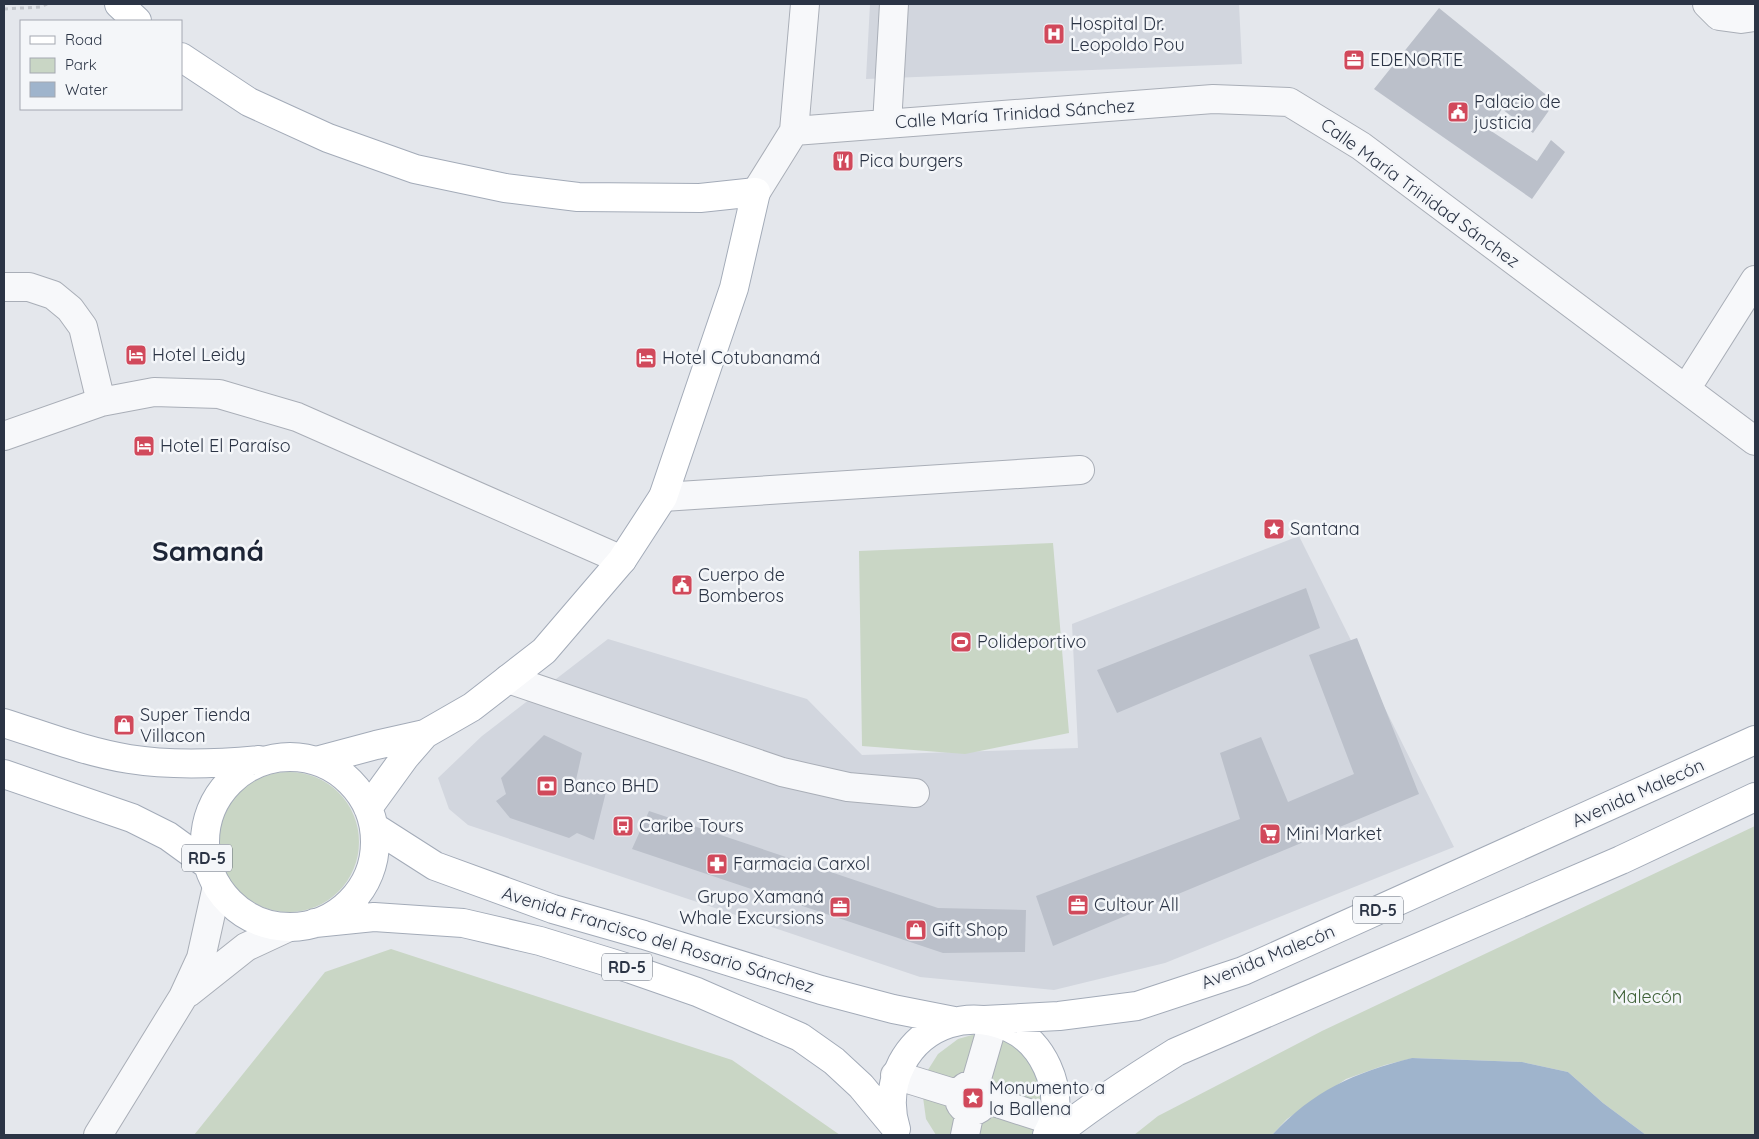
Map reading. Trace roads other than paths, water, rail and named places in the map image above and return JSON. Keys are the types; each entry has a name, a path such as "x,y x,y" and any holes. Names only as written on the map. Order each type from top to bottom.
{"main road":[{"path":"119,4 136,20"},
{"path":"182,58 249,102 328,138 415,169 505,188 578,196 700,198 756,192 734,288 663,497 622,560 544,652 472,707 425,734 316,761"},
{"name":"RD-5","path":"4,723 81,748 128,759 173,764 218,764 293,758 316,761 338,771 356,788 371,817"},
{"path":"302,925 338,913 356,896 369,875 375,851 371,817 405,757 425,734"},
{"name":"Avenida Malecón","path":"989,1021 1059,1016 1137,1006 1243,970 1755,740"},
{"name":"RD-5","path":"212,876 204,838 210,812 224,788 245,770 270,759"},
{"name":"RD-5","path":"4,774 132,818 168,836 212,876 236,908 261,922 302,925"},
{"path":"1052,1131 1082,1114 1129,1080 1176,1052 1621,860 1755,797"},
{"name":"Avenida Francisco del Rosario Sánchez","path":"371,817 435,866 552,910 644,934 821,990 894,1009 954,1021"},
{"name":"Avenida Francisco del Rosario Sánchez","path":"302,925 374,917 463,923 540,941 631,969 697,992 800,1037 834,1061 861,1086 897,1131"},
{"name":"RD-5","path":"897,1131 891,1100 895,1075 909,1050 929,1032 954,1021 989,1021 1010,1028 1032,1044 1048,1067 1055,1094 1052,1131"}],"street":[{"path":"756,192 794,131 805,4"},
{"path":"887,124 894,4"},
{"path":"1707,4 1719,16 1741,19 1755,17"},
{"name":"Calle María Trinidad Sánchez","path":"794,131 1213,98 1289,102 1361,146 1755,441"},
{"path":"1686,389 1755,280"},
{"path":"4,287 29,287 53,296 70,309 83,327 100,402"},
{"path":"4,436 100,402 154,392 219,394 288,414 622,560"},
{"path":"663,497 1080,470"},
{"path":"508,679 782,772 848,787 916,792"},
{"path":"98,1135 183,997 201,958 212,876"},
{"path":"183,997 246,947 302,925"},
{"path":"971,1105 989,1021"},
{"path":"895,1075 971,1105 1052,1131"}],"water":[{"path":"1412,1058 1522,1062 1568,1072 1603,1103 1646,1135 1272,1135 1303,1106 1336,1085 1372,1070"}],"place":[{"name":"Hospital Dr. Leopoldo Pou","path":"1054,34"},
{"name":"EDENORTE","path":"1354,60"},
{"name":"Palacio de justicia","path":"1458,112"},
{"name":"Pica burgers","path":"843,161"},
{"name":"Hotel Leidy","path":"136,355"},
{"name":"Hotel Cotubanamá","path":"646,358"},
{"name":"Hotel El Paraíso","path":"144,446"},
{"name":"Santana","path":"1274,529"},
{"name":"Cuerpo de Bomberos","path":"682,585"},
{"name":"Polideportivo","path":"961,642"},
{"name":"Super Tienda Villacon","path":"124,725"},
{"name":"Banco BHD","path":"547,786"},
{"name":"Caribe Tours","path":"623,826"},
{"name":"Mini Market","path":"1270,834"},
{"name":"Farmacia Carxol","path":"717,864"},
{"name":"Cultour All","path":"1078,905"},
{"name":"Grupo Xamaná Whale Excursions","path":"840,907"},
{"name":"Gift Shop","path":"916,930"},
{"name":"Monumento a la Ballena","path":"973,1098"}],"district":[{"name":"Samaná","path":"208,551"}],"park label":[{"name":"Malecón","path":"1647,997"}]}
